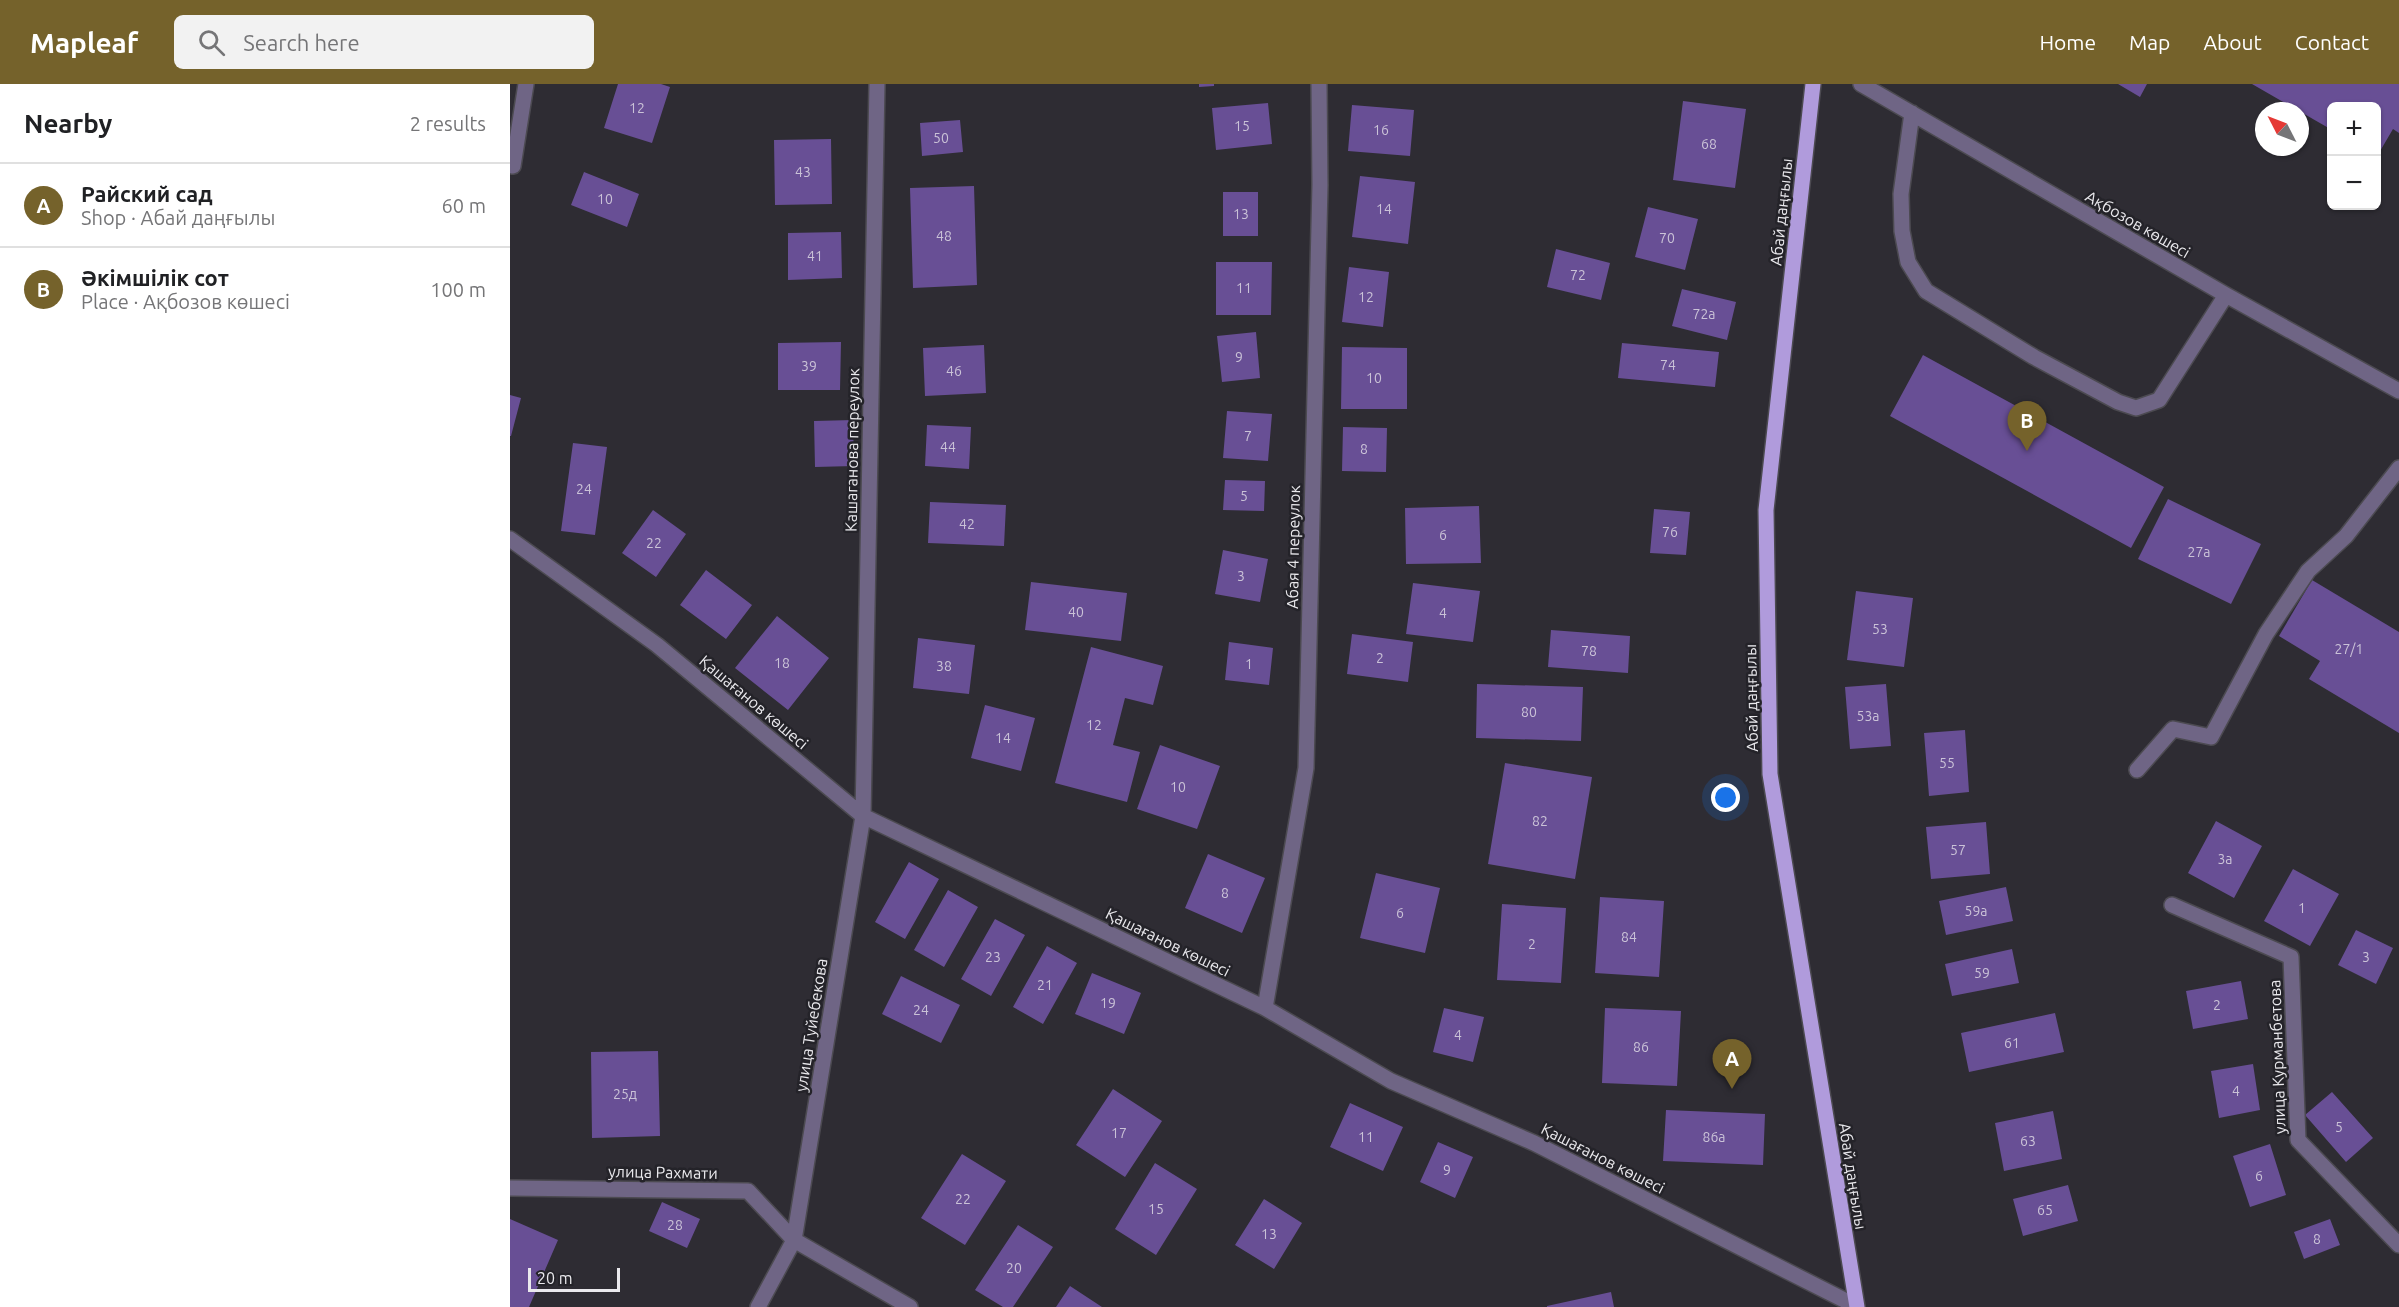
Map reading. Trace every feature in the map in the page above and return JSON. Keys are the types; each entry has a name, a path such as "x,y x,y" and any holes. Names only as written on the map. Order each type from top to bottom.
{"main road":[{"name":"Абай даңғылы","path":"1814,84 1766,510 1770,774 1856,1306"}],"street":[{"path":"510,164 513,166 526,84"},
{"name":"Кашаганова переулок","path":"863,816 877,84"},
{"name":"Абая 4 переулок","path":"1265,1008 1306,768 1319,209 1319,84"},
{"name":"Ақбозов көшесі","path":"1861,84 2226,295 2399,391"},
{"path":"1912,113 1902,194 1902,231 1908,262 1926,291 2034,357 2118,402 2136,408 2159,400 2226,295"},
{"path":"2137,770 2173,729 2211,737 2266,634 2308,571 2346,536 2399,468"},
{"name":"Қашағанов көшесі","path":"510,539 657,645 863,816 1265,1008 1391,1081 1534,1143 1856,1306"},
{"name":"улица Туйебекова","path":"758,1307 794,1240 863,816"},
{"name":"улица Курманбетова","path":"2172,905 2291,957 2298,1140 2399,1245"},
{"name":"улица Рахмати","path":"510,1188 748,1191 794,1240"},
{"path":"794,1240 910,1307"}],"building":[{"path":"618,84 661,84 670,87 652,143 604,128"},
{"path":"1199,84 1214,84 1214,86 1199,87"},
{"path":"2118,84 2147,84 2140,97"},
{"path":"2252,84 2399,84 2399,133 2393,129 2381,149 2381,102 2327,102 2327,127 2309,117 2309,102 2283,102"},
{"path":"1683,101 1746,109 1735,188 1673,180"},
{"path":"1268,103 1272,144 1216,150 1212,108"},
{"path":"1352,105 1414,110 1410,156 1348,151"},
{"path":"960,120 963,152 922,156 920,123"},
{"path":"831,139 832,204 775,205 774,140"},
{"path":"584,172 639,194 627,227 571,205"},
{"path":"1360,176 1415,182 1408,244 1352,237"},
{"path":"974,186 977,285 913,288 910,188"},
{"path":"1223,192 1258,192 1258,236 1223,236"},
{"path":"1648,207 1698,219 1685,270 1635,257"},
{"path":"841,232 842,278 788,280 788,233"},
{"path":"1556,249 1610,263 1601,300 1547,287"},
{"path":"1216,262 1272,262 1271,315 1216,315"},
{"path":"1349,267 1389,272 1383,327 1342,322"},
{"path":"1682,289 1736,302 1727,340 1672,326"},
{"path":"1256,332 1260,378 1222,382 1217,336"},
{"path":"841,342 840,390 778,390 778,343"},
{"path":"1622,343 1719,352 1715,387 1618,378"},
{"path":"984,345 986,393 925,396 923,348"},
{"path":"1342,347 1407,348 1407,409 1341,409"},
{"path":"1923,355 2164,487 2131,548 1890,416"},
{"path":"510,395 521,398 511,436 510,436"},
{"path":"1227,411 1272,414 1268,461 1223,458"},
{"path":"853,420 854,466 815,467 814,421"},
{"path":"927,425 971,427 969,469 925,466"},
{"path":"1343,427 1387,428 1386,472 1342,471"},
{"path":"573,443 607,447 595,535 561,531"},
{"path":"1225,480 1265,481 1264,511 1223,510"},
{"path":"2168,499 2261,544 2231,604 2138,559"},
{"path":"930,502 1006,505 1004,546 928,543"},
{"path":"1479,506 1481,563 1406,564 1405,508"},
{"path":"1654,509 1690,512 1686,555 1650,553"},
{"path":"653,510 686,534 656,577 622,553"},
{"path":"1223,550 1268,559 1260,602 1215,594"},
{"path":"706,570 752,605 726,639 680,605"},
{"path":"2312,580 2399,632 2399,733 2309,679 2320,661 2279,636"},
{"path":"1031,582 1127,593 1121,641 1025,630"},
{"path":"1413,583 1480,591 1473,642 1406,634"},
{"path":"1856,591 1913,598 1904,667 1847,660"},
{"path":"777,616 829,658 788,710 735,668"},
{"path":"1551,630 1630,636 1628,673 1548,667"},
{"path":"1352,634 1413,642 1408,682 1347,674"},
{"path":"918,638 975,645 969,694 913,688"},
{"path":"1229,642 1273,648 1269,685 1225,680"},
{"path":"1091,647 1163,666 1153,705 1125,698 1113,745 1140,752 1127,802 1055,783"},
{"path":"1477,684 1583,687 1581,741 1476,738"},
{"path":"1886,684 1891,746 1850,749 1845,687"},
{"path":"985,705 1035,718 1021,771 971,758"},
{"path":"1965,730 1969,792 1929,796 1924,733"},
{"path":"1160,745 1220,766 1197,829 1137,809"},
{"path":"1505,763 1592,777 1575,879 1488,864"},
{"path":"2216,821 2262,846 2234,898 2188,873"},
{"path":"1986,822 1990,874 1931,879 1926,827"},
{"path":"1208,854 1265,878 1242,933 1185,908"},
{"path":"909,862 939,879 905,939 875,922"},
{"path":"2293,869 2339,894 2310,946 2264,921"},
{"path":"1376,873 1440,888 1425,953 1360,938"},
{"path":"2006,887 2013,921 1946,935 1939,901"},
{"path":"948,890 978,907 944,967 914,950"},
{"path":"1600,897 1664,901 1659,977 1595,973"},
{"path":"1502,904 1566,908 1561,983 1497,980"},
{"path":"995,919 1025,935 991,996 961,979"},
{"path":"2356,930 2393,948 2376,984 2338,965"},
{"path":"1047,946 1077,963 1043,1024 1013,1007"},
{"path":"2012,949 2019,983 1952,996 1945,964"},
{"path":"1092,973 1141,993 1124,1034 1075,1014"},
{"path":"901,976 960,1005 941,1043 882,1014"},
{"path":"2241,981 2248,1019 2193,1029 2186,991"},
{"path":"1444,1008 1484,1017 1473,1062 1433,1052"},
{"path":"1605,1008 1681,1011 1677,1086 1602,1083"},
{"path":"2055,1013 2064,1052 1969,1072 1961,1033"},
{"path":"658,1051 660,1136 592,1138 591,1052"},
{"path":"2253,1064 2260,1110 2219,1118 2211,1071"},
{"path":"1113,1089 1162,1121 1125,1177 1076,1145"},
{"path":"2332,1092 2373,1138 2346,1162 2305,1115"},
{"path":"1350,1103 1403,1127 1383,1171 1330,1147"},
{"path":"1666,1110 1765,1114 1763,1165 1663,1161"},
{"path":"2053,1111 2062,1159 2004,1171 1995,1123"},
{"path":"1438,1142 1473,1157 1455,1198 1420,1182"},
{"path":"2270,1144 2286,1195 2250,1207 2233,1156"},
{"path":"962,1154 1006,1181 965,1245 921,1218"},
{"path":"1155,1163 1197,1189 1156,1255 1115,1229"},
{"path":"2068,1185 2078,1221 2023,1236 2013,1199"},
{"path":"1264,1199 1302,1223 1274,1269 1235,1245"},
{"path":"662,1202 700,1219 687,1248 649,1231"},
{"path":"510,1219 558,1240 529,1307 510,1307"},
{"path":"2330,1219 2340,1245 2304,1259 2294,1232"},
{"path":"1018,1225 1053,1247 1013,1307 1003,1307 975,1290"},
{"path":"1070,1286 1102,1307 1056,1307"},
{"path":"1611,1292 1614,1307 1547,1307 1547,1306"}],"place":[{"name":"Әкімшілік сот","path":"2027,451"},
{"name":"Райский сад","path":"1732,1089"}]}
